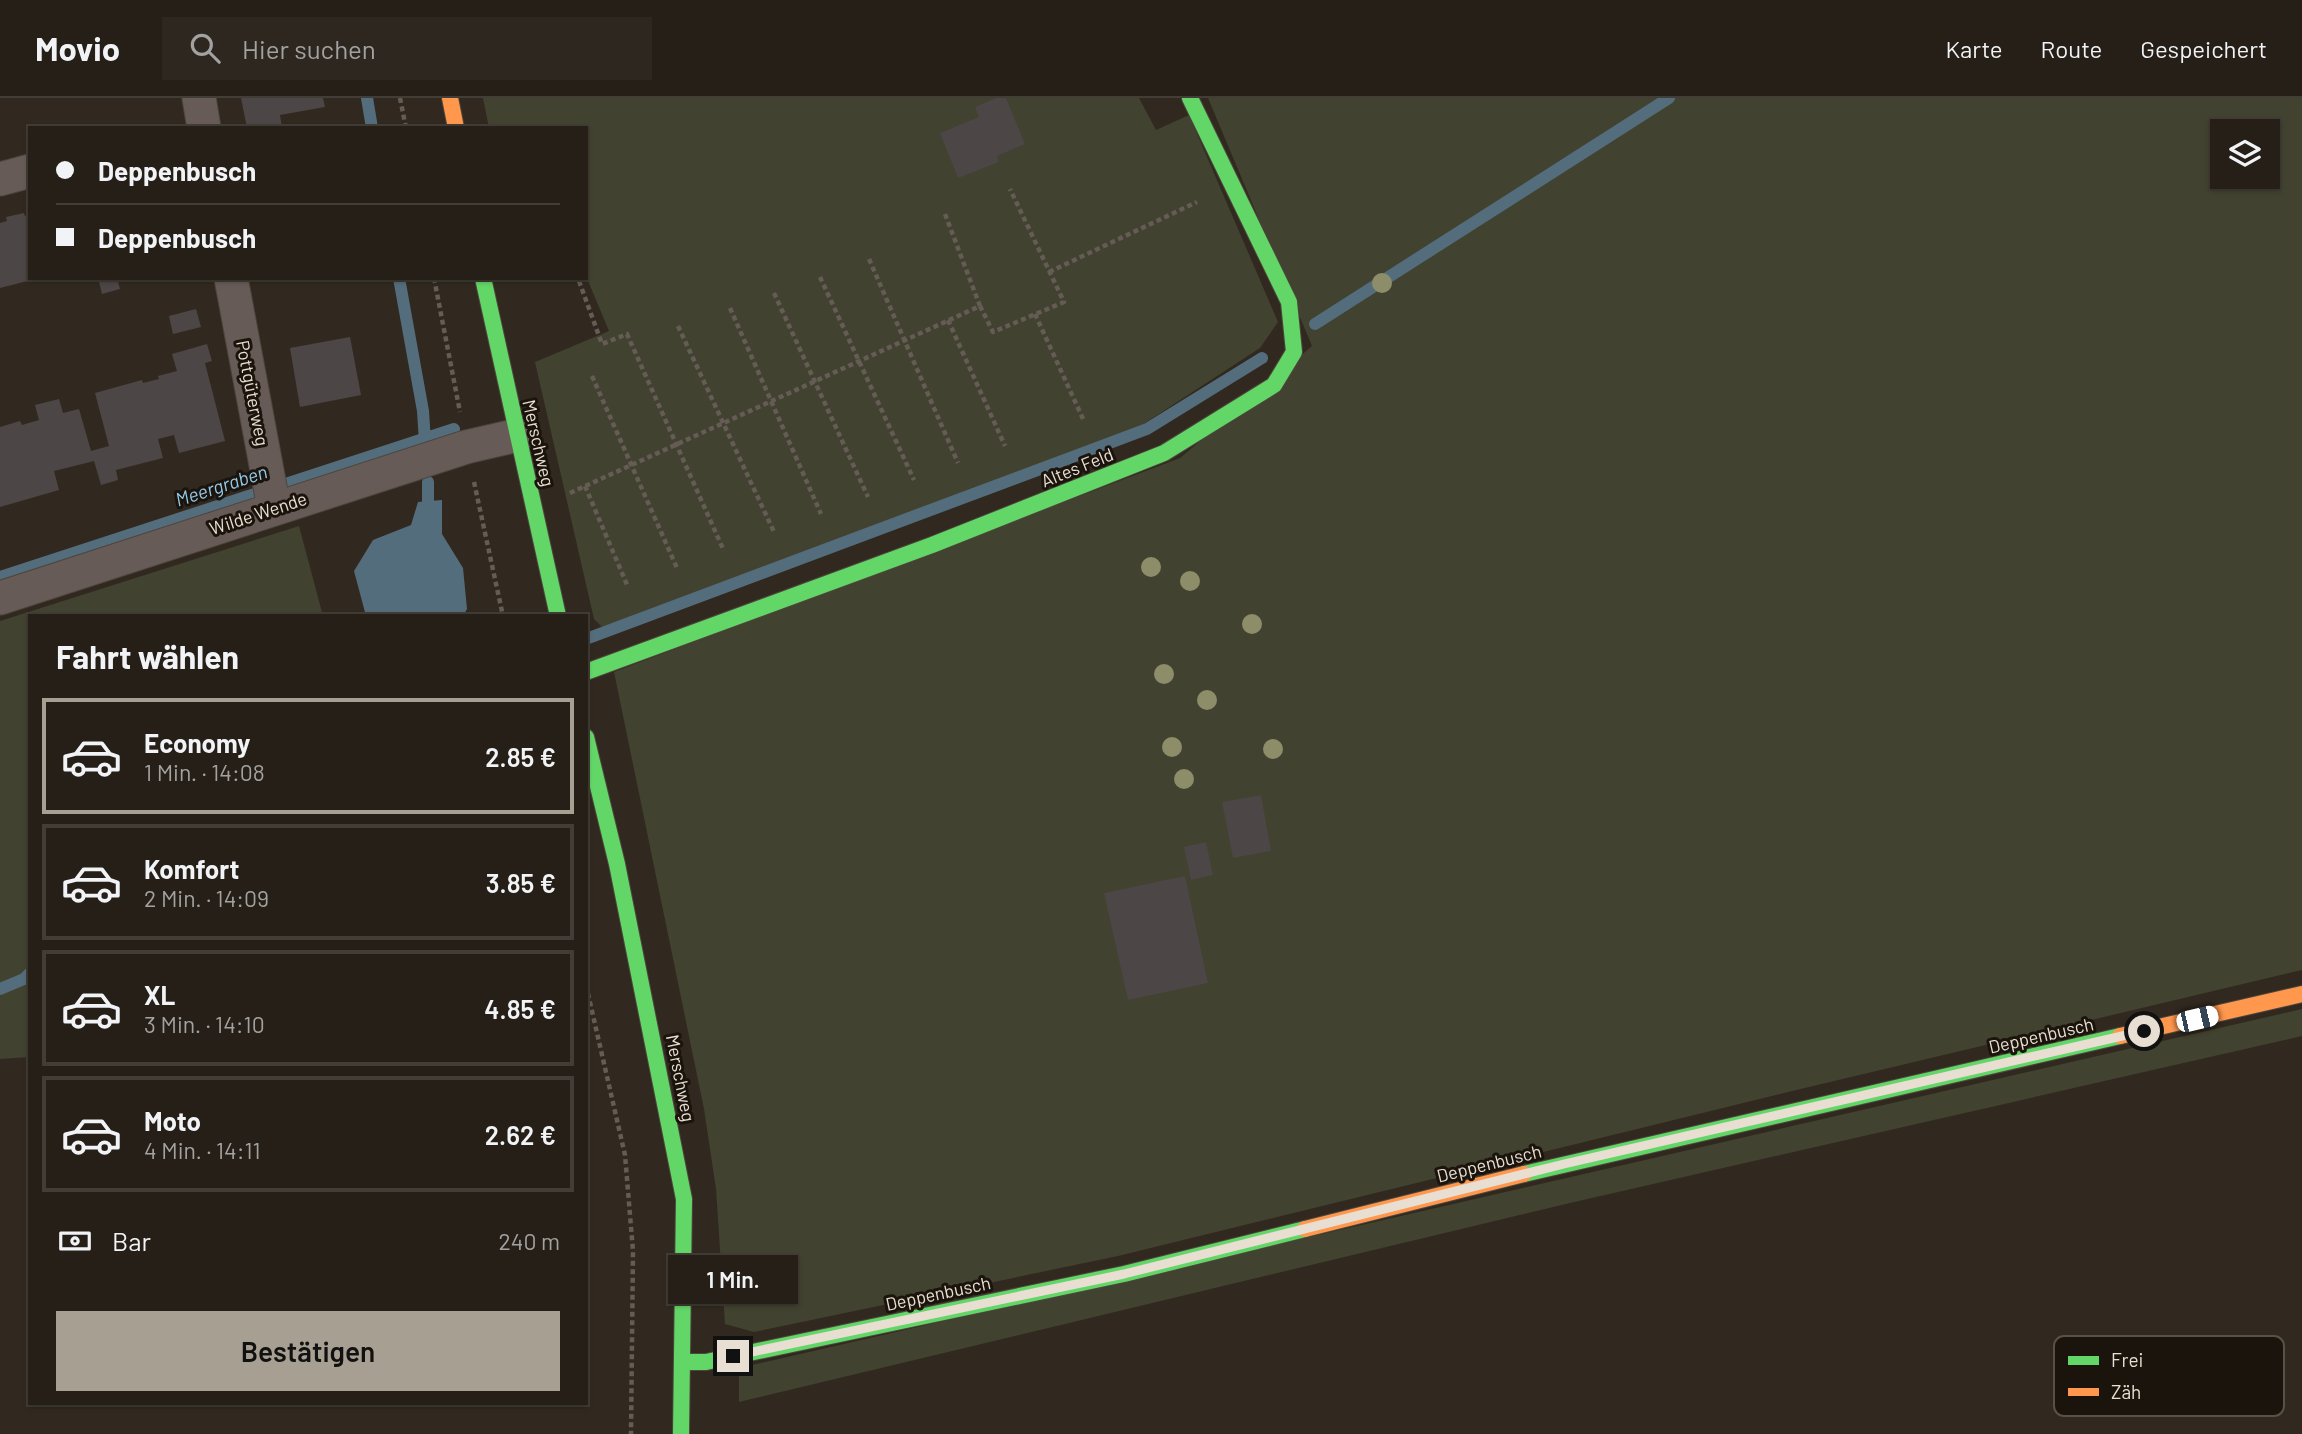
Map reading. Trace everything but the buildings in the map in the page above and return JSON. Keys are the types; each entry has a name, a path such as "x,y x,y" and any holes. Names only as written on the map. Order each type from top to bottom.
{"street":[{"path":"199,98 203,126"},
{"path":"450,98 456,126"},
{"name":"Altes Feld","path":"588,671 932,545 1164,453 1275,385 1294,352 1289,302 1190,98"},
{"path":"0,179 28,172"},
{"name":"Pottgüterweg","path":"232,280 274,508"},
{"name":"Merschweg","path":"483,280 558,614"},
{"name":"Wilde Wende","path":"0,598 466,447 518,435"},
{"name":"Merschweg","path":"588,745 617,864 684,1199 681,1434"},
{"name":"Deppenbusch","path":"683,1362 706,1362 1124,1274 1564,1164 2302,994"}],"path":[{"path":"400,98 406,126"},
{"path":"1049,272 1233,186"},
{"path":"945,214 980,306 993,332 1063,303 1010,189"},
{"path":"869,259 958,463"},
{"path":"820,277 914,480"},
{"path":"579,281 603,344 627,334 724,551"},
{"path":"774,293 868,497"},
{"path":"572,492 980,306"},
{"path":"730,309 821,514"},
{"path":"1035,314 1084,421"},
{"path":"948,320 1004,446"},
{"path":"678,326 774,532"},
{"path":"592,376 677,568"},
{"path":"585,486 628,587"},
{"path":"588,994 625,1155 634,1251 631,1434"}],"green space":[{"path":"483,98 1139,98 1156,130 1189,115 1278,322 1260,348 1142,425 602,627 594,619 535,362 609,331 588,280 588,126 489,126"},
{"path":"1208,98 2302,98 2302,970 1118,1256 754,1332 725,1324 716,1189 704,1109 614,672 1180,458 1312,346"},
{"path":"299,526 322,614 28,614 28,1057 0,1059 0,621"},
{"path":"2302,1009 2302,1036 1570,1203 739,1402 739,1368"}],"water":[{"path":"442,500 442,534 463,568 467,609 464,614 365,614 354,571 373,540 411,525 418,502"}],"waterway":[{"path":"367,98 372,126"},
{"path":"1315,324 1669,98"},
{"path":"399,280 423,411 425,442"},
{"path":"588,638 1147,429 1262,358"},
{"name":"Meergraben","path":"0,577 454,429"},
{"path":"428,482 428,515"},
{"path":"0,989 28,975"}],"traffic: fast":[{"path":"588,671 932,545 1164,453 1274,385 1294,352 1289,302 1190,98"},
{"path":"483,280 558,614"},
{"path":"588,745 617,864 684,1199 681,1434"},
{"path":"1524,1174 2120,1036"},
{"path":"683,1362 706,1362 1124,1274 1305,1229"}],"traffic: slow":[{"path":"450,98 456,126"},
{"path":"2120,1036 2302,994"},
{"path":"1305,1229 1524,1174"}],"route":[{"path":"733,1356 1124,1274 1564,1164 2144,1031"}]}
